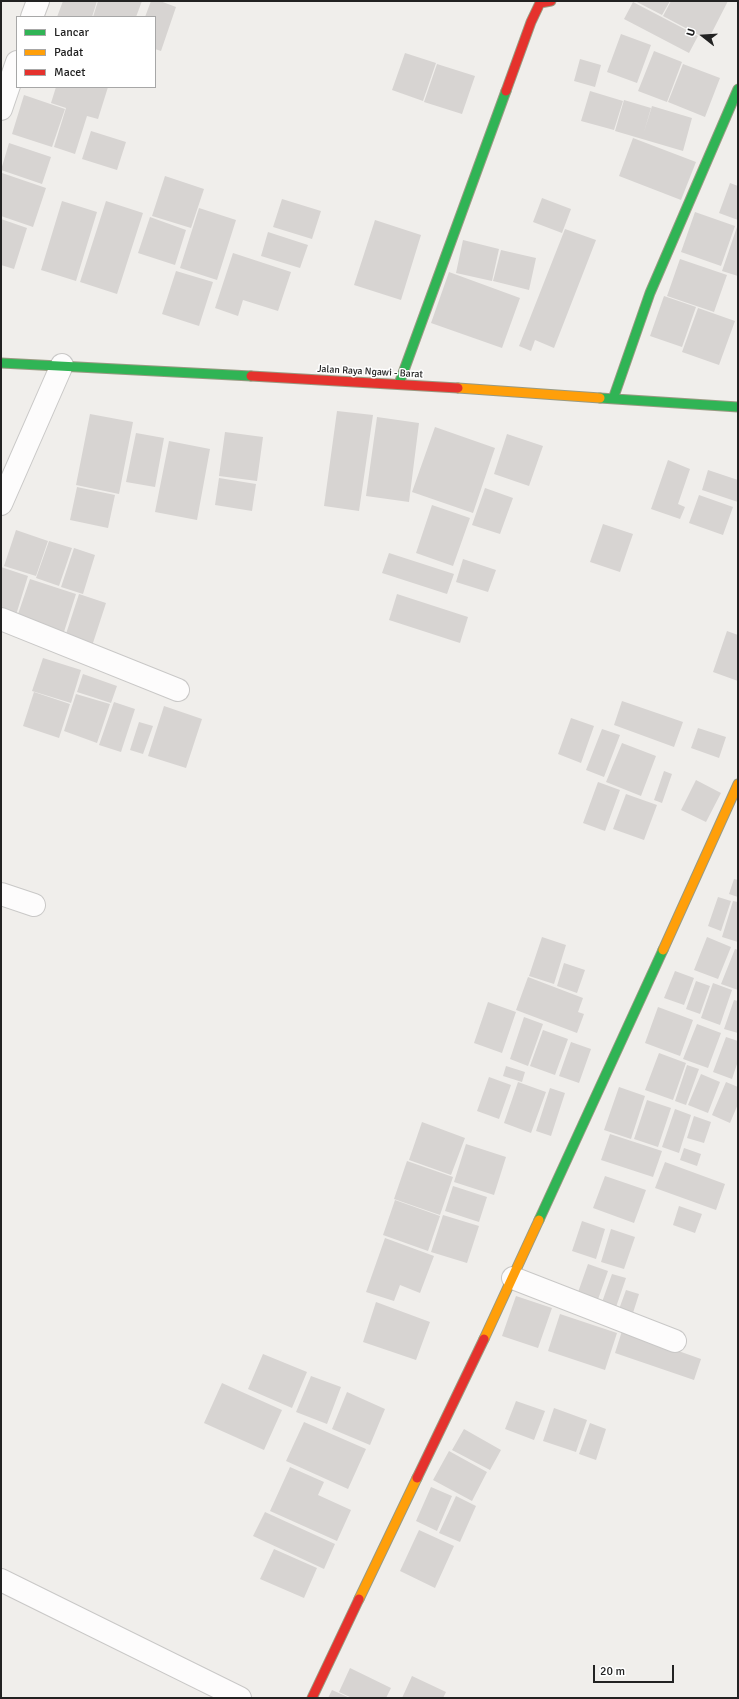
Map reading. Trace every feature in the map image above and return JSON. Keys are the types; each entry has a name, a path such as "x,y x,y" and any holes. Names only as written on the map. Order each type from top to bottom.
{"street":[{"path":"32,16 38,1"},
{"path":"398,384 542,2"},
{"path":"1,109 16,65"},
{"path":"613,399 650,293 738,89"},
{"name":"Jalan Raya Ngawi - Barat","path":"1,362 398,384 738,407"},
{"path":"1,504 62,365"},
{"path":"1,619 178,690"},
{"path":"312,1698 513,1278 738,784"},
{"path":"1,894 34,905"},
{"path":"513,1278 676,1341"},
{"path":"1,1580 240,1698"}],"building":[{"path":"63,1 97,1 92,16 57,16"},
{"path":"98,1 142,1 136,16 93,16"},
{"path":"151,1 160,1 176,7 161,51 156,49 156,16 145,16"},
{"path":"635,1 670,1 662,15"},
{"path":"671,1 728,1 708,40 663,16"},
{"path":"633,2 698,36 689,53 624,19"},
{"path":"621,34 651,45 637,83 607,72"},
{"path":"654,51 682,62 667,102 638,91"},
{"path":"405,53 436,63 423,101 392,90"},
{"path":"580,59 601,65 595,87 574,81"},
{"path":"437,64 475,76 462,114 424,102"},
{"path":"683,64 720,78 705,117 668,102"},
{"path":"56,88 108,88 98,119 87,116 75,154 54,147 66,108 51,103"},
{"path":"590,91 623,101 614,130 581,121"},
{"path":"24,95 65,109 52,147 12,134"},
{"path":"624,100 651,108 644,132 652,106 692,118 683,151 615,131"},
{"path":"91,131 126,142 117,170 82,159"},
{"path":"633,138 696,162 681,200 619,176"},
{"path":"9,143 51,157 42,184 1,170"},
{"path":"2,173 46,188 33,227 1,216"},
{"path":"165,176 204,189 191,228 152,216"},
{"path":"730,183 738,186 738,220 719,213"},
{"path":"542,198 571,209 562,233 533,222"},
{"path":"282,199 321,211 312,239 273,227"},
{"path":"62,201 97,212 76,281 41,270"},
{"path":"106,201 143,213 117,294 80,282"},
{"path":"199,208 236,220 217,280 180,268"},
{"path":"695,212 735,226 721,266 681,252"},
{"path":"150,217 186,230 175,265 138,253"},
{"path":"1,219 27,228 14,269 1,265"},
{"path":"375,220 421,235 401,300 354,285"},
{"path":"738,224 738,276 722,271"},
{"path":"565,229 596,240 554,348 535,340 531,351 519,346"},
{"path":"268,232 308,245 300,268 261,256"},
{"path":"463,240 499,249 492,281 456,273"},
{"path":"501,250 536,258 529,290 493,281"},
{"path":"233,253 291,272 278,311 243,300 238,316 215,308"},
{"path":"680,259 727,275 714,312 667,296"},
{"path":"176,271 213,282 199,326 162,314"},
{"path":"449,272 520,298 502,348 431,323"},
{"path":"664,296 696,307 682,347 650,336"},
{"path":"698,308 735,321 719,365 682,352"},
{"path":"337,411 373,415 359,511 324,506"},
{"path":"90,414 133,422 119,494 76,485"},
{"path":"377,417 419,423 409,502 366,496"},
{"path":"435,427 495,448 473,513 412,492"},
{"path":"225,432 263,437 257,481 219,476"},
{"path":"136,433 164,438 155,487 126,482"},
{"path":"507,434 543,446 529,486 494,474"},
{"path":"169,441 210,449 197,520 155,512"},
{"path":"668,460 690,469 678,504 685,507 680,519 651,509"},
{"path":"708,470 738,480 738,502 702,490"},
{"path":"219,478 256,484 252,511 215,505"},
{"path":"77,487 115,495 108,528 70,520"},
{"path":"485,488 513,498 500,534 472,525"},
{"path":"699,495 733,507 723,535 689,523"},
{"path":"432,505 470,518 453,566 416,553"},
{"path":"603,524 633,534 620,572 590,562"},
{"path":"16,530 48,541 36,576 4,566"},
{"path":"49,541 72,548 59,586 36,578"},
{"path":"74,548 95,555 83,594 61,587"},
{"path":"389,553 454,574 447,594 382,573"},
{"path":"463,559 496,570 488,592 456,582"},
{"path":"1,567 28,576 16,615 1,611"},
{"path":"30,579 76,594 63,635 16,620"},
{"path":"79,594 106,603 92,646 65,637"},
{"path":"397,594 468,617 460,643 389,620"},
{"path":"727,631 738,635 738,681 713,672"},
{"path":"43,658 81,670 71,703 32,691"},
{"path":"83,674 117,686 111,703 77,692"},
{"path":"34,692 70,704 59,738 23,726"},
{"path":"76,694 110,704 97,743 64,731"},
{"path":"622,701 683,722 674,747 614,725"},
{"path":"114,702 135,709 121,752 99,745"},
{"path":"164,706 202,719 186,768 148,756"},
{"path":"571,718 594,726 581,763 558,754"},
{"path":"139,722 153,726 143,754 130,750"},
{"path":"698,728 726,737 719,758 691,748"},
{"path":"602,729 620,735 604,777 586,770"},
{"path":"622,743 656,756 641,796 606,782"},
{"path":"664,771 672,774 662,803 654,800"},
{"path":"696,780 721,793 706,822 681,810"},
{"path":"598,782 620,790 605,831 583,823"},
{"path":"626,794 657,805 644,840 613,829"},
{"path":"734,879 738,880 738,897 729,894"},
{"path":"718,897 731,901 721,931 708,926"},
{"path":"733,901 738,902 738,942 722,937"},
{"path":"542,937 566,945 554,984 529,976"},
{"path":"707,937 731,947 718,979 694,970"},
{"path":"735,949 738,950 738,990 721,984"},
{"path":"564,963 585,970 577,993 557,986"},
{"path":"675,971 694,978 684,1005 664,998"},
{"path":"528,977 583,998 578,1012 584,1014 577,1033 516,1010"},
{"path":"696,981 710,986 700,1014 686,1009"},
{"path":"713,983 732,990 720,1025 701,1018"},
{"path":"734,1000 738,1001 738,1033 724,1029"},
{"path":"488,1002 516,1012 502,1053 474,1043"},
{"path":"658,1007 693,1020 680,1056 645,1043"},
{"path":"524,1017 543,1024 528,1066 510,1059"},
{"path":"697,1024 721,1033 708,1068 683,1059"},
{"path":"543,1030 568,1039 555,1075 530,1066"},
{"path":"726,1037 738,1041 738,1061 732,1079 713,1072"},
{"path":"571,1042 591,1049 579,1083 559,1076"},
{"path":"659,1053 686,1063 673,1100 645,1090"},
{"path":"687,1065 699,1069 686,1105 675,1101"},
{"path":"506,1066 525,1072 522,1082 503,1076"},
{"path":"701,1074 720,1082 708,1113 688,1105"},
{"path":"489,1077 511,1085 499,1119 477,1111"},
{"path":"518,1082 546,1092 531,1133 504,1123"},
{"path":"726,1082 738,1087 738,1104 730,1123 712,1115"},
{"path":"619,1087 645,1096 631,1139 604,1130"},
{"path":"550,1088 565,1093 551,1136 536,1131"},
{"path":"647,1100 671,1108 658,1147 634,1139"},
{"path":"675,1109 691,1115 679,1153 662,1147"},
{"path":"694,1116 711,1122 704,1143 687,1138"},
{"path":"422,1122 465,1138 451,1175 409,1160"},
{"path":"610,1134 662,1151 653,1177 601,1160"},
{"path":"466,1144 506,1157 494,1195 454,1182"},
{"path":"684,1148 701,1154 697,1166 680,1160"},
{"path":"407,1161 453,1177 440,1215 394,1199"},
{"path":"665,1162 725,1184 716,1210 655,1188"},
{"path":"605,1176 646,1190 634,1223 593,1208"},
{"path":"453,1186 487,1197 479,1222 445,1211"},
{"path":"395,1200 440,1216 428,1251 383,1235"},
{"path":"679,1206 702,1214 695,1233 673,1225"},
{"path":"443,1215 479,1226 467,1263 431,1252"},
{"path":"582,1221 605,1229 596,1259 572,1251"},
{"path":"611,1229 635,1237 624,1269 601,1262"},
{"path":"385,1238 434,1256 420,1293 400,1285 394,1301 366,1292"},
{"path":"588,1264 608,1271 596,1305 576,1298"},
{"path":"612,1274 626,1278 615,1310 601,1305"},
{"path":"626,1290 639,1294 632,1316 618,1312"},
{"path":"516,1296 552,1308 538,1348 502,1336"},
{"path":"376,1302 430,1322 416,1360 363,1342"},
{"path":"560,1314 617,1333 605,1370 548,1351"},
{"path":"622,1331 701,1359 694,1380 615,1353"},
{"path":"263,1354 307,1372 292,1408 248,1389"},
{"path":"311,1376 341,1387 327,1424 296,1412"},
{"path":"222,1383 282,1410 264,1450 204,1423"},
{"path":"347,1392 385,1409 370,1445 332,1429"},
{"path":"516,1401 545,1411 534,1440 505,1429"},
{"path":"554,1408 587,1420 576,1452 543,1441"},
{"path":"304,1422 366,1449 348,1489 286,1461"},
{"path":"590,1423 606,1429 596,1460 579,1454"},
{"path":"464,1429 501,1450 490,1470 452,1450"},
{"path":"449,1451 487,1472 472,1501 433,1480"},
{"path":"290,1467 324,1482 318,1495 351,1510 337,1541 270,1511"},
{"path":"431,1487 452,1496 437,1531 416,1521"},
{"path":"456,1496 476,1506 460,1542 439,1533"},
{"path":"265,1512 335,1544 324,1569 253,1536"},
{"path":"419,1530 454,1546 435,1588 400,1571"},
{"path":"274,1549 317,1568 304,1598 260,1579"},
{"path":"350,1668 391,1688 386,1698 352,1698 339,1692"},
{"path":"412,1676 446,1692 443,1698 402,1698"},
{"path":"332,1690 350,1698 328,1698"}],"traffic: fast":[{"path":"613,399 650,293 738,89"},
{"path":"399,384 506,91"},
{"path":"1,363 251,376"},
{"path":"600,398 738,407"},
{"path":"539,1220 663,950"}],"traffic: slow":[{"path":"458,388 600,398"},
{"path":"663,950 738,784"},
{"path":"484,1339 539,1220"},
{"path":"359,1599 417,1478"}],"traffic: jam":[{"path":"506,91 531,22 540,3 551,1"},
{"path":"251,376 458,388"},
{"path":"417,1478 484,1339"},
{"path":"312,1698 359,1599"}]}
